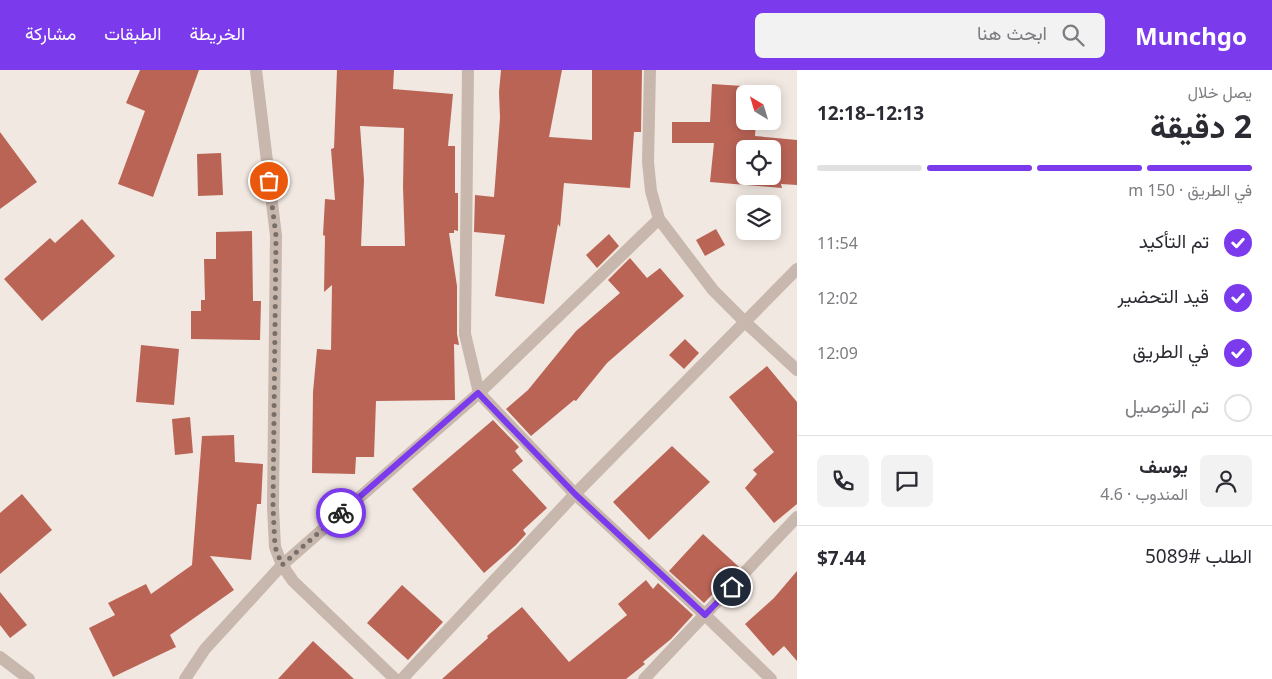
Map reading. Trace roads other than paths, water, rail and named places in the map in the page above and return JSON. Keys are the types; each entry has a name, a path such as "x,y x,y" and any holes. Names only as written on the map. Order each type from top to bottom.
{"street":[{"path":"256,70 276,236 273,507 275,547 282,565 293,581 395,679"},
{"path":"468,70 464,334 478,393 575,494 771,679"},
{"path":"650,70 648,162 651,191 659,219 713,290 797,370"},
{"path":"184,679 205,649 282,565 478,393 659,219"},
{"path":"402,679 575,494 797,269"},
{"path":"644,679 797,517"},
{"path":"0,657 30,679"}]}
